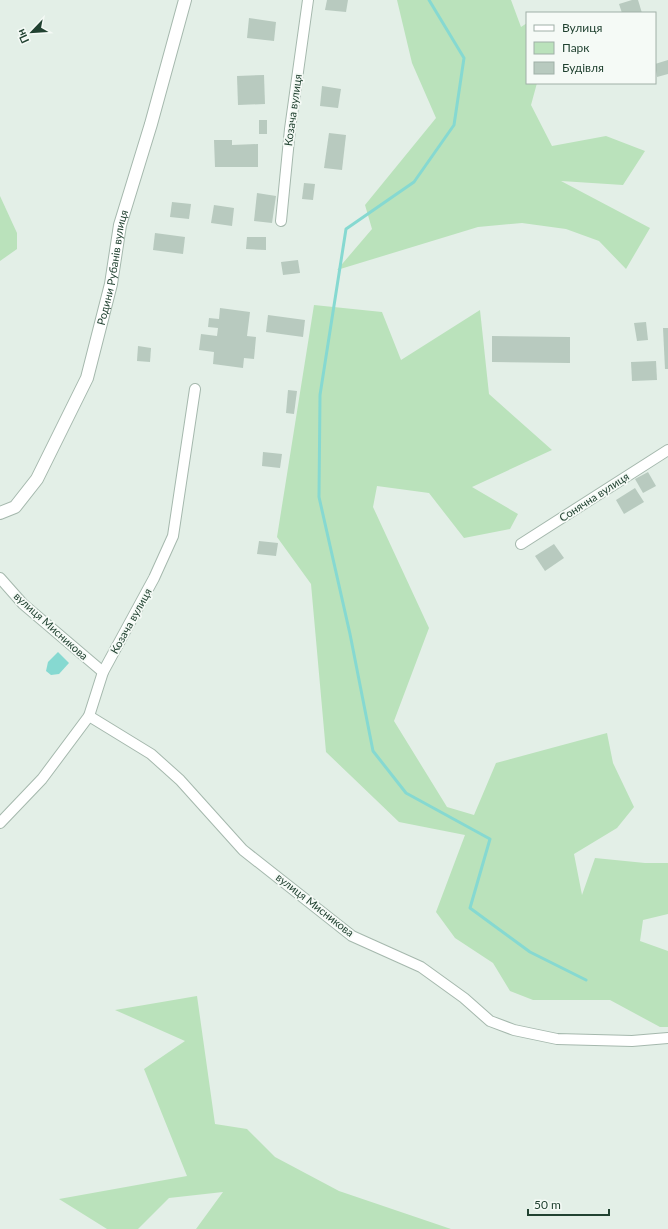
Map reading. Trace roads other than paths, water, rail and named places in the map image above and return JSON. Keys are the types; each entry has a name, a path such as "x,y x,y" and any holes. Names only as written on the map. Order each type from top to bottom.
{"street":[{"name":"Родини Рубанів вулиця","path":"0,513 15,507 37,480 87,378 111,284 120,225 151,124 185,0"},
{"name":"Козача вулиця","path":"281,221 290,129 308,0"},
{"name":"Козача вулиця","path":"0,823 42,779 89,716 103,672 154,578 173,536 195,389"},
{"name":"Сонячна вулиця","path":"521,544 668,450"},
{"name":"вулиця Мисникова","path":"0,578 24,604 103,672"},
{"name":"вулиця Мисникова","path":"89,716 151,754 180,780 244,850 352,936 421,967 464,998 490,1021 514,1030 557,1039 632,1041 668,1038"}],"water":[{"path":"58,652 69,663 59,674 51,675 46,671 48,662"}],"waterway":[{"path":"429,0 464,58 454,125 414,182 346,229 320,395 319,497 350,634 373,751 406,793 490,839 470,908 530,952 586,980"}]}
